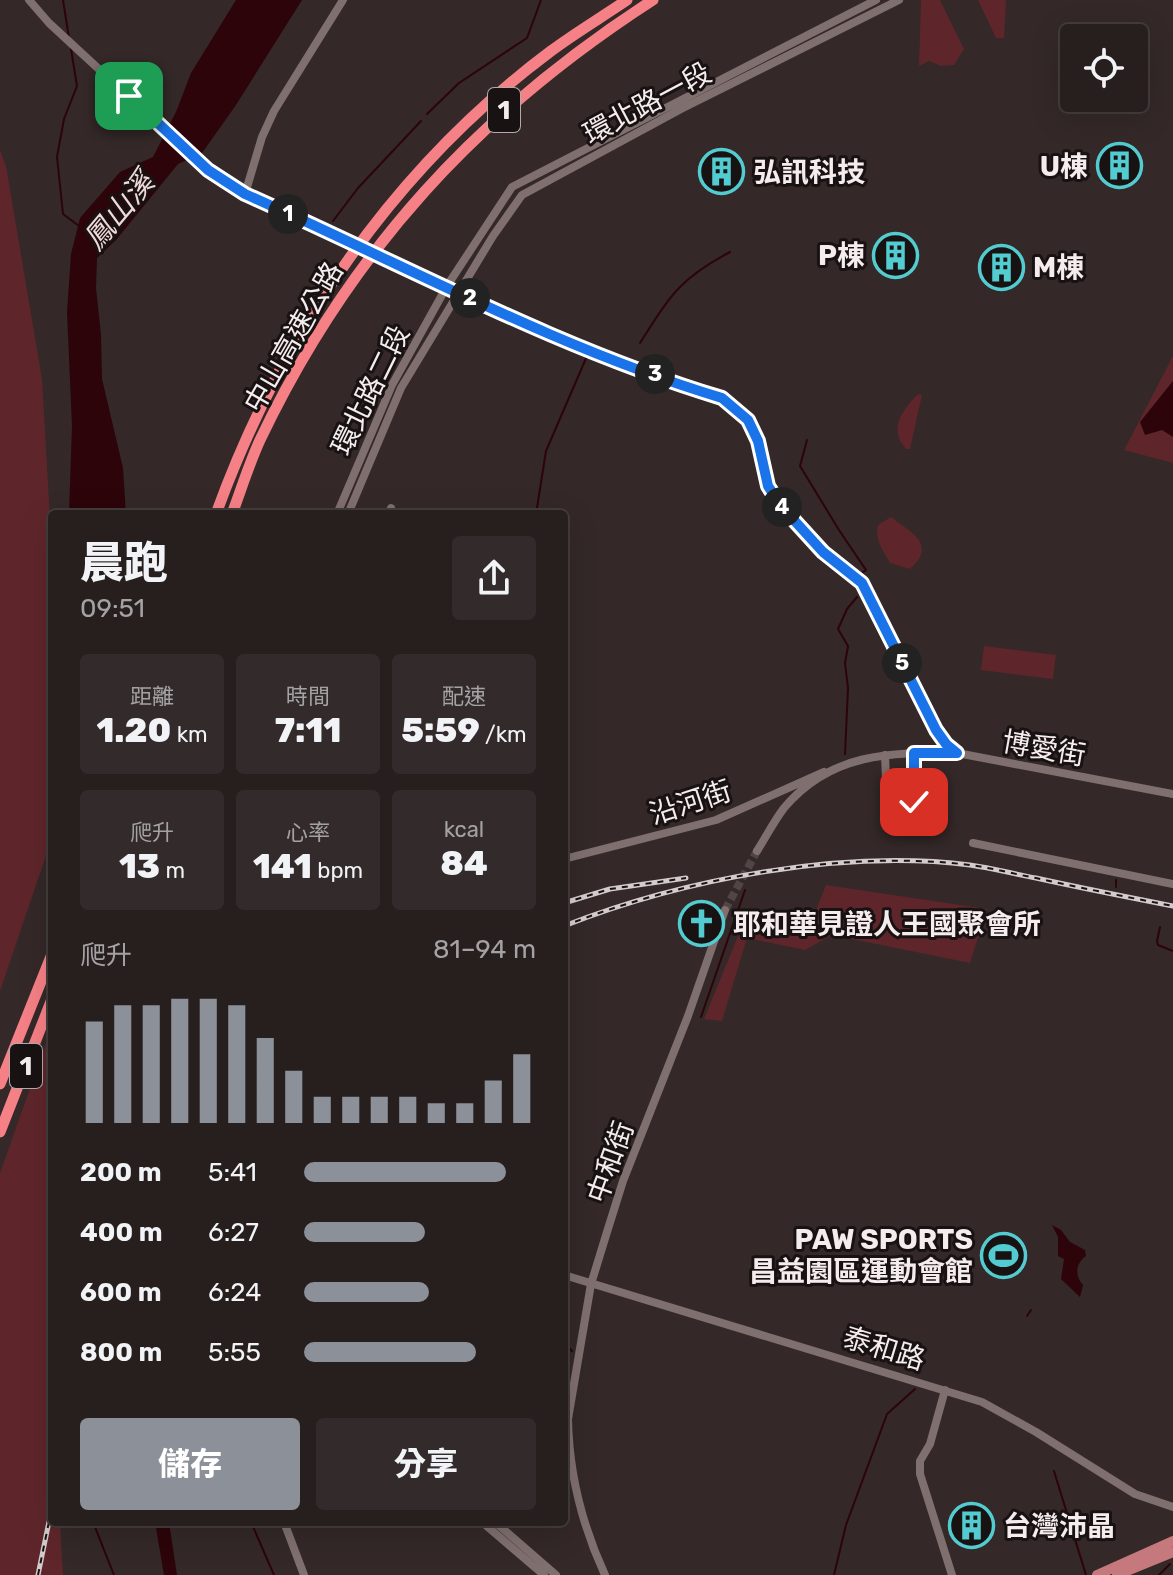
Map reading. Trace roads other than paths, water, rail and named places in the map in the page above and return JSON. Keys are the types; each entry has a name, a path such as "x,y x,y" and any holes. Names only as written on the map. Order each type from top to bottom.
{"highway":[{"name":"中山高速公路","path":"218,510 260,404 304,325 363,238 440,149 490,102 550,51 627,0"},
{"name":"中山高速公路","path":"234,510 259,443 294,375 378,246 442,172 497,116 574,55 653,0"},
{"name":"1","path":"0,1084 48,964"},
{"name":"1","path":"0,1132 48,1009"}],"main road":[{"path":"1097,1575 1172,1545"},
{"path":"1117,1575 1172,1545"}],"street":[{"path":"29,0 49,23 208,170 242,192 585,350 722,398 740,411 758,441 768,486 781,506 823,552 862,583 936,730 957,753"},
{"path":"242,192 274,111 343,0"},
{"name":"環北路一段","path":"447,286 512,187 876,0"},
{"name":"環北路一段","path":"459,293 522,195 681,109 899,0"},
{"name":"環北路二段","path":"339,510 392,385 447,286"},
{"name":"環北路二段","path":"350,510 401,388 459,293"},
{"path":"885,755 887,803 914,802 914,753"},
{"path":"757,851 784,808 824,772 860,759 885,755 957,753"},
{"name":"博愛街","path":"957,753 1173,794"},
{"name":"沿河街","path":"568,858 716,820 824,772"},
{"path":"973,843 1173,884"},
{"name":"中和街","path":"605,1575 586,1532 574,1488 568,1439 568,1419 591,1284 623,1181 663,1083 725,910"},
{"name":"泰和路","path":"568,1276 988,1404 1135,1494 1173,1507"},
{"path":"945,1390 930,1444 920,1461 920,1474 952,1575"},
{"path":"286,1526 304,1575"},
{"path":"487,1526 544,1575"},
{"path":"500,1526 556,1575"}],"water":[{"name":"鳳山溪","path":"236,0 302,0 202,153 178,164 116,240 97,258 102,379 123,468 126,510 69,510 72,426 67,312 71,254 80,218 120,172 153,157 176,112 191,73"},
{"path":"1173,381 1173,437 1162,430 1145,435 1140,422"},
{"path":"1052,1225 1061,1230 1070,1242 1085,1250 1086,1256 1077,1269 1083,1285 1080,1297 1061,1279 1064,1259 1058,1256 1058,1237"},
{"path":"156,1526 170,1526 177,1575 164,1575"}],"waterway":[{"path":"63,0 69,38"},
{"path":"427,114 459,83 527,38 541,0"},
{"path":"71,49 77,86 64,119 57,157 63,214 79,226"},
{"path":"333,221 358,188 421,121"},
{"path":"640,343 677,290 699,271 730,252"},
{"path":"537,510 546,451 587,356"},
{"path":"807,440 800,466 866,570 859,575"},
{"path":"845,754 848,688 845,663 848,646 838,629 847,609 857,597"},
{"path":"1116,880 1116,887"},
{"path":"701,1017 745,890"},
{"path":"1160,927 1158,945 1173,951"},
{"path":"1027,1316 1031,1310"},
{"path":"568,1347 572,1351"},
{"path":"834,1575 846,1525 887,1414 915,1389"},
{"path":"1054,1471 1086,1575"},
{"path":"95,1526 114,1575"},
{"path":"253,1526 274,1575"},
{"path":"1159,1575 1170,1564"}],"tunnel":[{"path":"725,910 757,851"}],"railway":[{"path":"568,925 660,894 711,882 764,872 869,861 970,865 1173,906"},
{"path":"568,902 610,889 686,878"},
{"path":"38,1575 48,1526"}],"place":[{"name":"U棟","path":"1119,166"},
{"name":"弘訊科技","path":"722,172"},
{"name":"P棟","path":"896,255"},
{"name":"M棟","path":"1002,267"},
{"name":"耶和華見證人王國聚會所","path":"702,924"},
{"name":"PAW SPORTS 昌益園區運動會館","path":"1004,1255"},
{"name":"台灣沛晶","path":"972,1526"}]}
